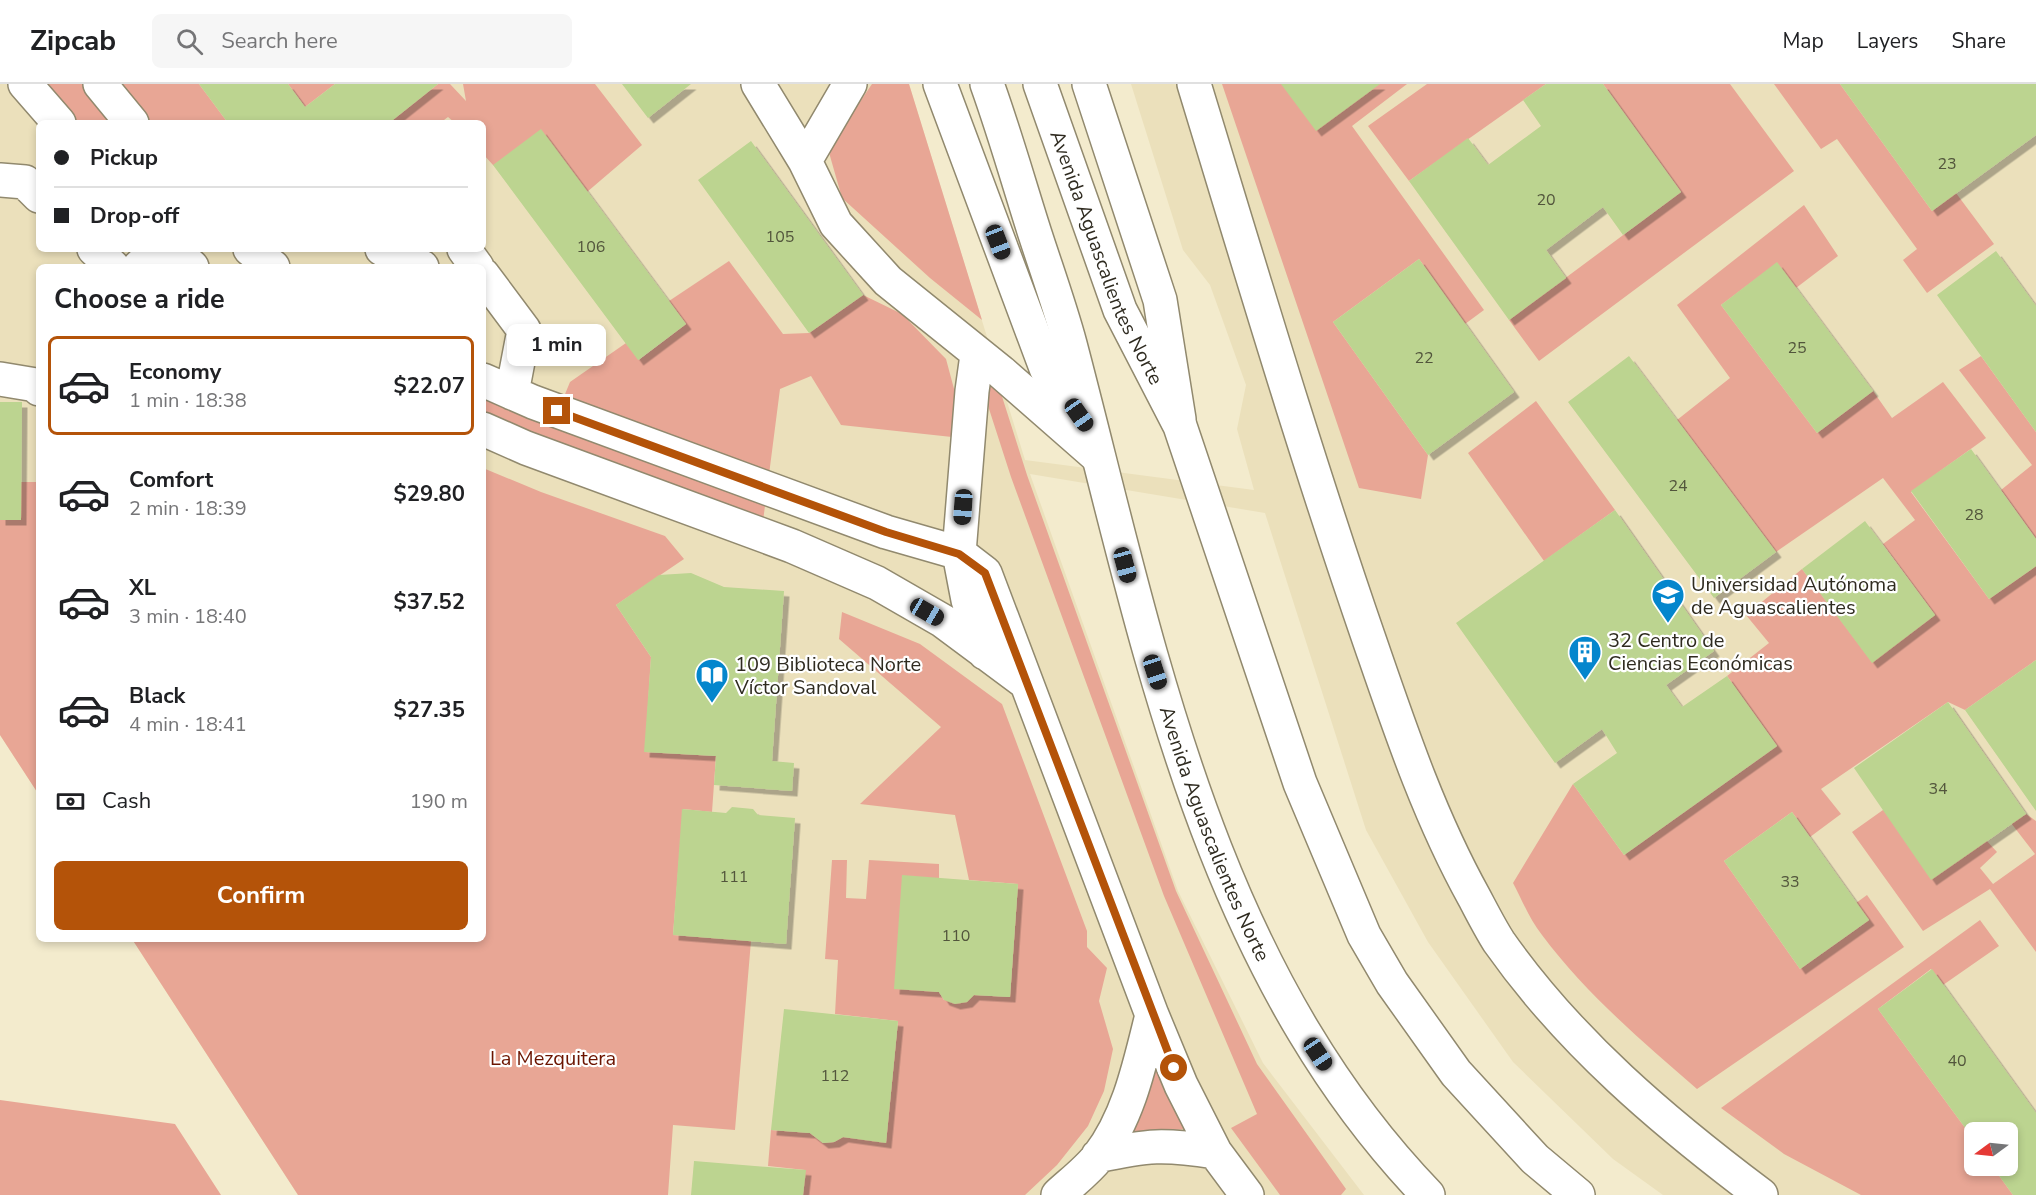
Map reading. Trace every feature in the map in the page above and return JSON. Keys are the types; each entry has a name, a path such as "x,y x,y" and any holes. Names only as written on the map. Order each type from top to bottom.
{"main road":[{"path":"25,84 56,120"},
{"path":"100,84 130,120"},
{"path":"805,161 850,84"},
{"name":"Avenida Aguascalientes Norte","path":"940,84 1046,368 1094,444"},
{"name":"Avenida Aguascalientes Norte","path":"987,84 1069,342 1148,652 1202,815 1246,926 1306,1036 1383,1143 1428,1195"},
{"name":"Avenida Aguascalientes Norte","path":"1040,84 1120,309 1180,426 1300,783 1364,935 1392,983 1456,1073 1536,1159 1578,1195"},
{"name":"Avenida Aguascalientes Norte","path":"1089,84 1161,300 1180,426"},
{"path":"1194,84 1314,481 1416,775 1457,867 1498,941 1564,1023 1628,1089 1695,1145 1761,1195"},
{"path":"762,86 805,161 836,224 888,281 977,355 1094,444"},
{"path":"0,180 25,182 36,193"},
{"path":"97,252 110,264"},
{"path":"142,264 155,252"},
{"path":"175,252 189,264"},
{"path":"254,252 269,264"},
{"path":"389,252 415,264"},
{"path":"486,282 494,300 524,330 497,386 886,532 959,554 985,573 1152,1015 1181,1085 1215,1152 1247,1195"},
{"path":"977,355 959,554 968,600 986,653"},
{"path":"0,379 36,385"},
{"path":"486,430 537,452 792,546 877,583 943,621 1025,682"},
{"path":"877,583 886,532"},
{"path":"1058,1195 1098,1156 1123,1112 1137,1075 1152,1015"},
{"path":"1098,1156 1144,1146 1170,1144 1215,1152"}],"shaded area":[{"name":"Universidad Autónoma de Aguascalientes","path":"0,84 909,84 1025,460 1254,490 1237,429 1246,385 1210,285 1183,250 1131,84 2036,84 2036,1195 1663,1195 1613,1159 1513,1062 1428,942 1366,830 1265,513 1030,474 1178,891 1263,1063 1364,1195 298,1195 134,942 486,942 486,264 36,264 36,790 0,735"}],"green space":[{"path":"28,84 199,84 226,120 59,120"},
{"path":"288,84 335,84 305,107"},
{"path":"438,84 450,84 466,101 463,84 595,84 642,145 587,192 493,165 486,157 486,120 452,120 448,117 444,120 393,120"},
{"path":"872,84 909,84 982,320 930,278 842,198 828,149"},
{"path":"1222,84 1407,84 1352,126 1484,310 1465,324 1419,259 1333,322 1428,455 1421,499 1359,488"},
{"path":"1427,84 1546,84 1409,181 1368,126"},
{"path":"1603,84 1730,84 1794,171 1539,361 1509,320 1681,192"},
{"path":"1774,84 1840,84 1932,211 1956,193 1994,244 1927,293 1903,260 1917,249 1837,139 1821,149"},
{"path":"1804,205 1838,256 1796,288 1777,263 1721,305 1817,433 1873,391 1892,418 1943,382 1986,438 1911,492 1989,599 2036,566 2036,660 1965,710 1948,702 1821,789 1841,814 1810,837 1792,812 1724,861 1800,969 1869,920 1856,903 1867,895 1904,947 1697,1089 1615,1016 1559,957 1538,929 1513,883 1573,784 1624,855 1777,746 1727,676 1769,643 1746,615 1802,569 1872,662 1935,615 1883,544 1915,520 1883,478 1776,552 1677,420 1730,378 1677,305"},
{"path":"729,261 783,334 809,333 863,295 902,314 946,359 957,400 952,437 841,425 811,376 780,389 762,529 486,421 486,390 556,416 570,382 626,343 639,360 686,324 669,301"},
{"path":"1981,356 2036,432 2036,539 2001,490 2032,465 1959,370"},
{"path":"980,381 999,387 1027,475 1176,891 1257,1064 1346,1189 1341,1195 1280,1195 1231,1128 1257,1114 1164,896 1011,477"},
{"path":"1536,401 1615,510 1544,561 1468,453"},
{"name":"La Mezquitera","path":"486,469 541,492 665,536 684,559 616,605 651,657 645,752 716,756 712,812 683,809 673,935 751,941 735,1130 673,1125 668,1195 298,1195 134,942 486,942"},
{"path":"21,482 36,482 36,790 0,735 0,520 21,520"},
{"path":"842,612 920,644 1002,704 1087,931 1087,947 1107,968 1099,1001 1113,1049 1104,1091 1088,1126 1057,1165 1025,1195 803,1195 805,1170 768,1166 771,1130 810,1133 823,1143 834,1142 843,1137 886,1142 898,1021 835,1014 838,960 825,959 832,860 847,860 846,898 866,899 869,860 939,864 939,878 895,988 939,992 944,1000 974,995 1010,997 1018,884 969,880 955,815 860,804 941,727 839,639"},
{"path":"1883,810 1986,840 1997,852 1980,868 1993,884 2035,854 2011,823 2026,814 2036,821 2036,952 1990,889 1923,931 1852,832"},
{"path":"1980,920 1999,946 1943,985 1931,969 1878,1009 1964,1126 1964,1176 1999,1176 2013,1195 1861,1195 1784,1154 1721,1108"},
{"path":"1155,1068 1188,1129 1131,1133"},
{"path":"0,1100 175,1124 221,1195 0,1195"}],"building":[{"path":"199,84 288,84 305,107 335,84 438,84 393,120 226,120"},
{"path":"622,84 691,84 648,118"},
{"path":"1281,84 1380,84 1316,131"},
{"path":"1546,84 1603,84 1681,192 1623,235 1603,207 1546,250 1566,278 1509,320 1409,181 1468,138 1488,165 1541,126 1523,100"},
{"path":"1840,84 2036,84 2036,135 1932,211"},
{"path":"541,129 686,324 638,360 493,165"},
{"path":"751,141 863,295 809,333 698,180"},
{"path":"1996,251 2036,306 2036,432 1937,295"},
{"path":"1419,259 1514,392 1428,455 1333,322"},
{"path":"1777,262 1873,391 1817,433 1721,305"},
{"path":"1629,356 1776,552 1714,598 1568,402"},
{"path":"0,402 22,402 21,520 0,520"},
{"path":"1971,449 2036,539 2036,566 1989,599 1911,491"},
{"name":"32 Centro de Ciencias Económicas","path":"1615,510 1714,651 1666,685 1682,707 1727,676 1777,746 1624,855 1573,784 1617,753 1602,729 1555,763 1456,623"},
{"path":"1865,521 1935,615 1872,663 1802,569"},
{"name":"109 Biblioteca Norte Víctor Sandoval","path":"691,573 724,587 784,591 772,761 794,763 792,791 714,785 716,756 644,752 651,657 616,605 659,575"},
{"path":"2036,660 2036,811 1965,710"},
{"path":"1948,702 2026,814 1931,880 1854,768"},
{"path":"732,807 753,809 758,815 795,818 786,944 673,935 682,809 726,813"},
{"path":"1792,812 1869,920 1800,969 1724,861"},
{"path":"902,875 1018,884 1010,997 974,995 967,1002 955,1004 944,1000 939,992 894,989"},
{"path":"1932,969 2036,1113 2036,1195 2013,1195 1999,1176 2018,1176 2018,1122 1964,1122 1964,1126 1878,1009"},
{"path":"784,1009 898,1021 886,1143 843,1137 834,1142 823,1143 810,1133 771,1130"},
{"path":"694,1161 806,1170 803,1195 691,1195"}],"place":[{"name":"Universidad Autónoma de Aguascalientes","path":"1668,624"},
{"name":"32 Centro de Ciencias Económicas","path":"1585,681"},
{"name":"109 Biblioteca Norte Víctor Sandoval","path":"712,704"}],"route":[{"path":"557,411 886,532 959,554 985,573 1174,1068"}]}
